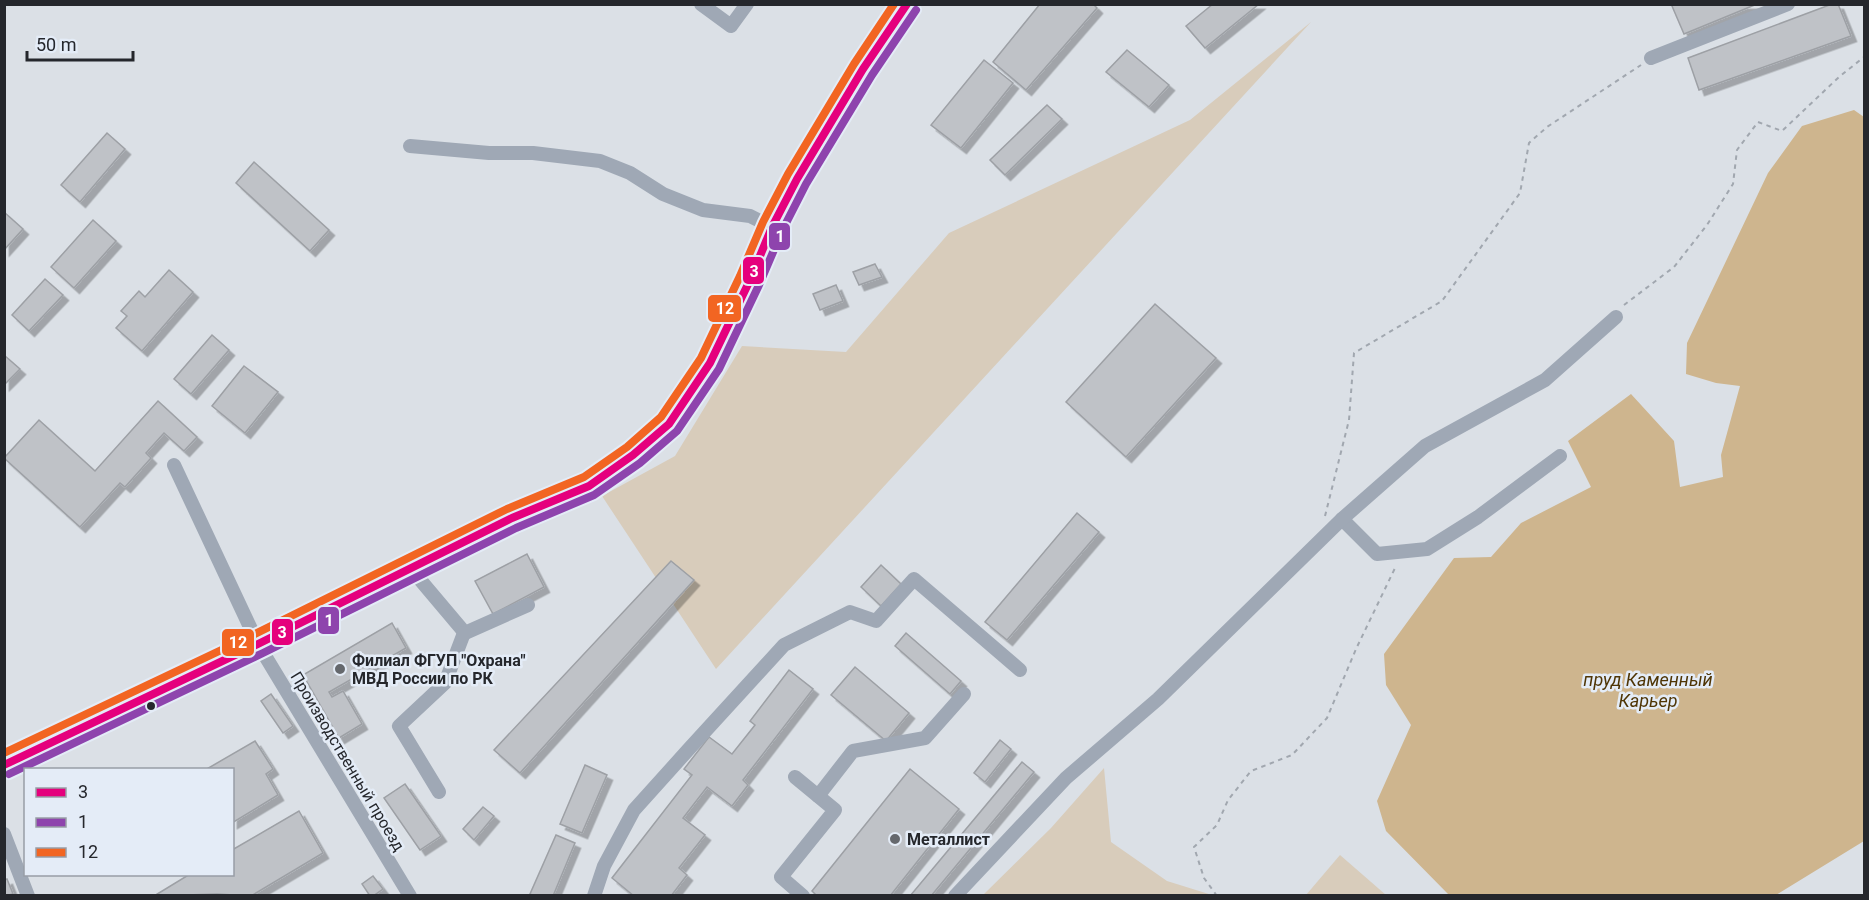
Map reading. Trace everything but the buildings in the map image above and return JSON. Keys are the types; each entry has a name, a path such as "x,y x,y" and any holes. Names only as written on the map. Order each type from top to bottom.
{"main road":[{"path":"4,765 258,644 512,518 589,486 633,455 669,424 710,363 743,295 772,227"}],"street":[{"path":"702,4 731,26 747,4"},
{"path":"410,146 489,153 533,153 600,161 630,173 663,194 703,210 750,216 772,227 797,179 863,69 908,4"},
{"path":"1651,58 1788,4"},
{"path":"955,896 1066,778 1158,699 1341,519 1425,446 1545,380 1616,317"},
{"path":"1341,519 1377,554 1427,549 1478,517 1560,456"},
{"name":"Производственный проезд","path":"174,465 258,644 410,896"},
{"path":"411,569 464,633"},
{"path":"594,896 604,866 634,810 784,645 850,612 876,621 914,579 1020,670"},
{"path":"438,792 399,726 445,683 464,633 528,605"},
{"path":"818,796 854,751 925,738 964,694"},
{"path":"795,777 836,810 781,877 803,896"},
{"path":"4,834 28,896"}],"path":[{"path":"1616,317 1621,307 1674,267 1707,225 1733,184 1737,150 1758,122 1782,131 1839,77 1864,57"},
{"path":"1319,541 1349,420 1354,353 1442,301 1520,193 1529,143 1547,127 1651,58"},
{"path":"1217,896 1204,878 1194,847 1217,825 1228,800 1251,771 1292,755 1327,718 1356,649 1399,559 1398,552"}],"shaded area":[{"path":"1311,22 716,669 602,496 675,456 742,346 846,352 949,233 1190,120"},
{"path":"1104,768 1111,842 1167,881 1212,895 983,895 1051,828"},
{"path":"1340,855 1386,895 1306,895"}],"water":[{"name":"пруд Каменный Карьер","path":"1854,110 1864,117 1864,841 1776,895 1449,895 1386,831 1377,801 1411,725 1386,685 1384,654 1454,558 1491,557 1521,523 1591,487 1568,441 1631,394 1674,441 1680,487 1723,477 1721,455 1740,386 1716,383 1686,374 1687,343 1768,173 1802,126"}],"transit line":[{"name":"12","path":"4,753 253,635 507,509 584,477 627,447 661,417 701,358 763,222 788,174 854,64 894,4"},
{"name":"3","path":"4,765 258,644 512,518 589,486 633,455 669,424 710,363 750,280 772,227 797,179 863,69 907,4"},
{"name":"1","path":"9,774 263,653 516,528 594,495 640,463 677,431 719,369 806,184 872,75 916,10"}],"place":[{"name":"Филиал ФГУП \"Охрана\" МВД России по РК","path":"340,669"},
{"name":"Металлист","path":"895,839"}]}
